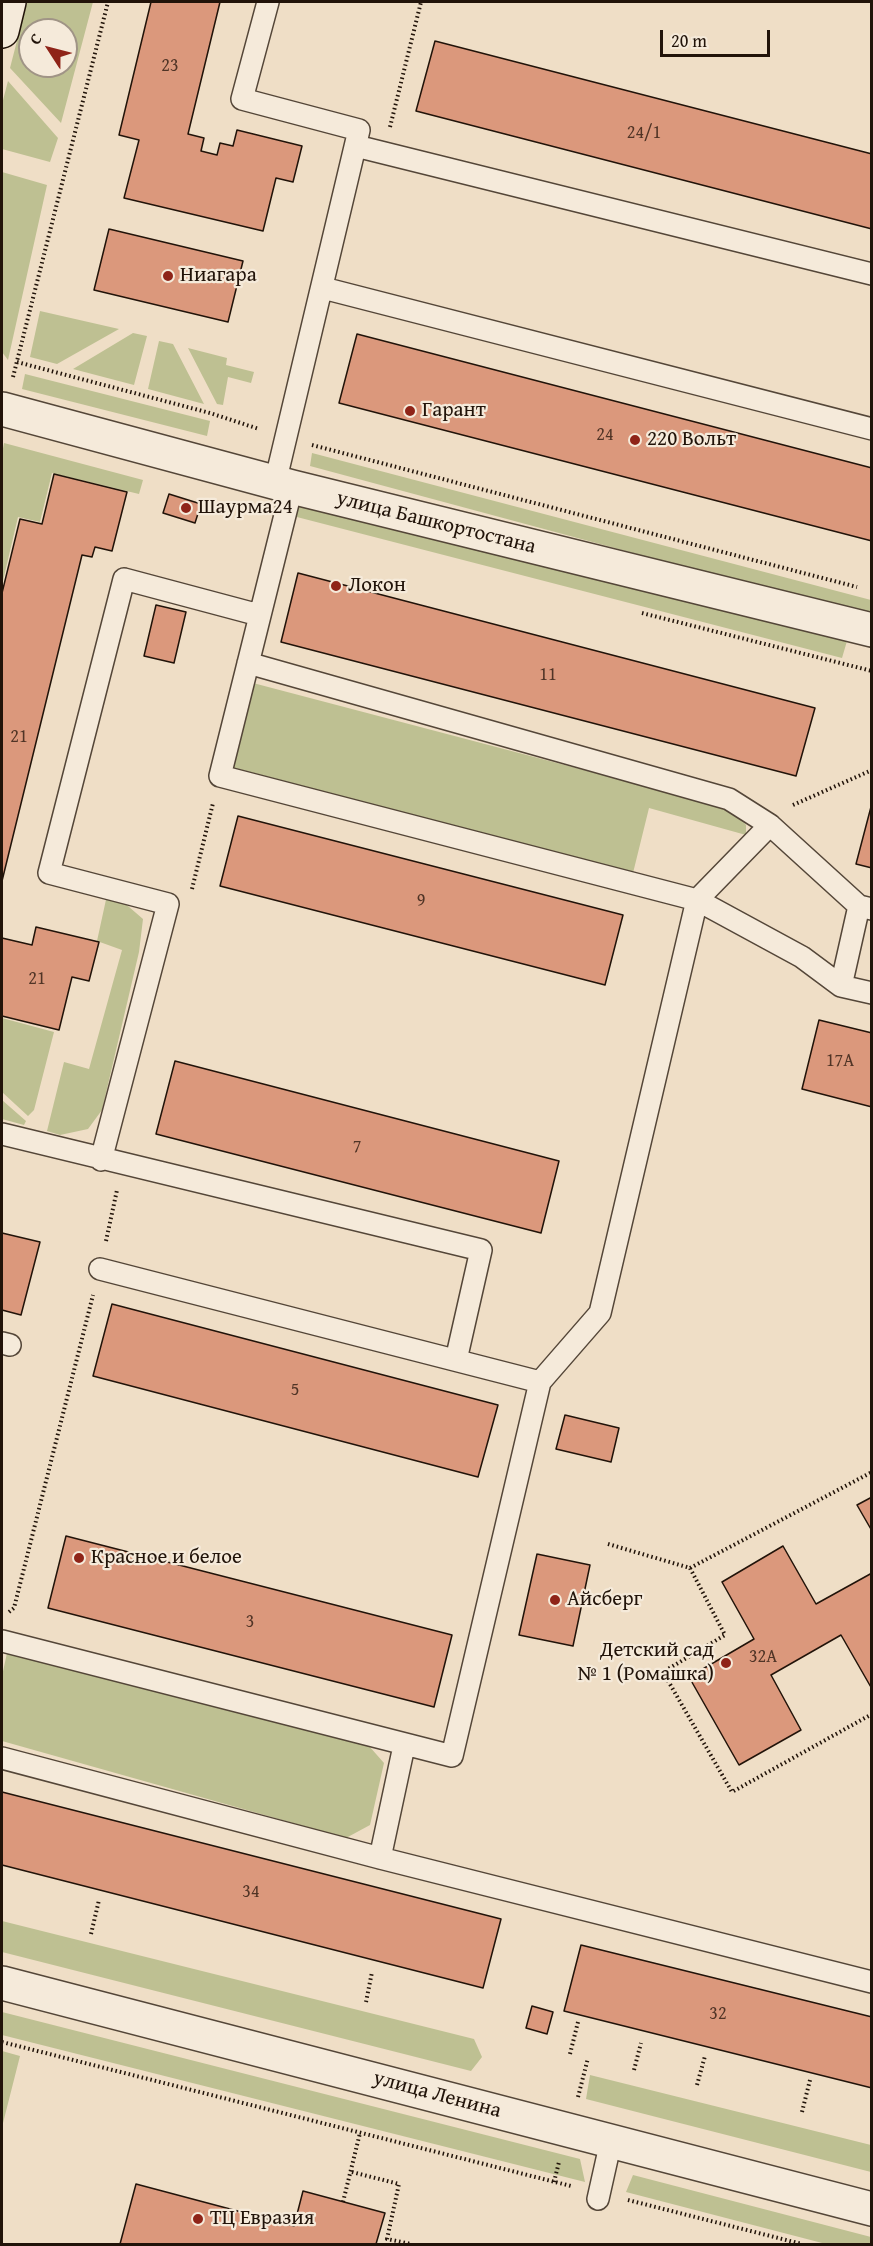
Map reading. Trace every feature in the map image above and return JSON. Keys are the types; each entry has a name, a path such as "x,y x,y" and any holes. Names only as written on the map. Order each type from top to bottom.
{"street":[{"name":"улица Башкортостана","path":"3,410 283,485 872,630"},
{"name":"улица Ленина","path":"2,1983 872,2209"}],"lane":[{"path":"268,2 242,99 360,130 285,438 283,485 260,615 220,776 697,900 802,957 841,986 872,993"},
{"path":"356,146 872,274"},
{"path":"323,288 872,429"},
{"path":"101,1160 168,904 49,873 124,579 260,615"},
{"path":"248,663 729,799 770,825 865,908 841,986"},
{"path":"2,1641 404,1746 452,1756 540,1382 600,1313 697,900 770,825"},
{"path":"2,1134 101,1160 481,1250 456,1360"},
{"path":"100,1269 540,1382"},
{"path":"380,1858 404,1746"},
{"path":"2,1758 380,1858 872,1982"},
{"path":"598,2196 611,2141"}],"path":[{"path":"3,410 108,2"},
{"path":"17,362 210,413 285,438 860,588"},
{"path":"770,825 787,808 872,770"},
{"path":"191,891 220,776"},
{"path":"8,1614 14,1608 100,1269 122,1165"},
{"path":"608,1544 690,1568 872,1472"},
{"path":"690,1568 725,1635 663,1672 732,1792 872,1714"},
{"path":"91,1934 99,1900"},
{"path":"366,2002 372,1972"},
{"path":"570,2054 578,2022"},
{"path":"2,2042 598,2196 801,2244"},
{"path":"634,2070 641,2043"},
{"path":"697,2085 705,2056"},
{"path":"577,2101 588,2058"},
{"path":"802,2112 810,2080"},
{"path":"343,2202 360,2133"},
{"path":"352,2172 399,2184 387,2239 411,2244"}],"green space":[{"path":"27,2 93,2 78,59 78,18 23,18"},
{"path":"18,37 18,77 10,68"},
{"path":"19,78 73,78 61,123"},
{"path":"8,81 58,138 50,162 2,149 2,104"},
{"path":"2,172 47,185 8,360 2,352"},
{"path":"40,311 119,329 57,364 30,357"},
{"path":"133,333 147,336 134,385 73,369"},
{"path":"159,341 173,344 204,404 148,389"},
{"path":"188,348 227,358 226,365 254,372 251,383 228,377 223,405 217,404"},
{"path":"25,374 210,421 207,436 22,389"},
{"path":"4,443 143,480 139,494 52,473 40,522 18,517 2,585 2,454"},
{"path":"312,453 871,600 871,617 310,466"},
{"path":"295,502 847,641 842,658 293,516"},
{"path":"253,683 732,809 746,825 746,835 649,808 633,873 231,767"},
{"path":"107,895 121,900 143,919 139,952 102,1110 88,1129 60,1135 47,1131 64,1062 89,1069 122,950 97,941"},
{"path":"2,1018 54,1032 34,1110 28,1116 2,1092"},
{"path":"2,1100 26,1121 24,1125 2,1119"},
{"path":"7,1653 369,1746 384,1763 370,1825 346,1838 2,1741 2,1676"},
{"path":"2,1921 474,2039 482,2057 471,2071 2,1952"},
{"path":"2,2012 580,2159 585,2182 2,2035"},
{"path":"2,2051 20,2056 2,2127"},
{"path":"590,2075 871,2145 871,2172 586,2099"},
{"path":"633,2175 871,2237 871,2244 826,2244 626,2192"}],"building":[{"path":"151,2 220,2 188,134 204,138 201,151 217,155 220,143 233,146 237,130 302,146 293,182 276,178 263,231 124,198 139,140 119,135"},
{"path":"435,41 872,154 872,229 416,111"},
{"name":"Ниагара","path":"109,229 243,261 228,322 94,290"},
{"path":"357,334 872,468 872,541 339,403"},
{"path":"54,474 127,492 112,551 95,547 92,557 82,555 2,881 2,593 20,519 42,524"},
{"path":"169,494 201,504 195,523 163,513"},
{"path":"298,573 815,708 796,776 281,642"},
{"path":"156,605 186,612 174,663 144,656"},
{"path":"872,803 872,868 856,864"},
{"path":"238,816 623,915 605,985 220,886"},
{"path":"36,927 99,942 89,981 72,977 59,1030 2,1016 2,938 32,945"},
{"path":"819,1020 872,1033 872,1107 802,1089"},
{"path":"175,1061 559,1161 541,1233 156,1134"},
{"path":"2,1233 40,1242 21,1315 2,1310"},
{"path":"112,1304 498,1405 478,1477 93,1376"},
{"path":"565,1415 619,1428 611,1462 556,1449"},
{"path":"872,1497 872,1531 857,1505"},
{"path":"66,1536 452,1635 434,1707 48,1608"},
{"path":"783,1546 816,1604 872,1573 872,1689 841,1635 771,1675 801,1730 739,1765 689,1677 754,1639 722,1582"},
{"name":"Айсберг","path":"537,1554 590,1565 573,1646 519,1635"},
{"path":"2,1792 501,1919 483,1988 2,1865"},
{"path":"581,1945 872,2017 872,2088 564,2011"},
{"path":"532,2006 553,2012 547,2034 526,2028"},
{"name":"ТЦ Евразия","path":"136,2184 294,2226 303,2191 385,2213 376,2244 120,2244"}],"place":[{"name":"Ниагара","path":"168,276"},
{"name":"Гарант","path":"410,411"},
{"name":"220 Вольт","path":"635,440"},
{"name":"Шаурма24","path":"186,508"},
{"name":"Локон","path":"336,586"},
{"name":"Красное и белое","path":"79,1558"},
{"name":"Айсберг","path":"555,1600"},
{"name":"Детский сад № 1 (Ромашка)","path":"726,1663"},
{"name":"ТЦ Евразия","path":"198,2219"}]}
